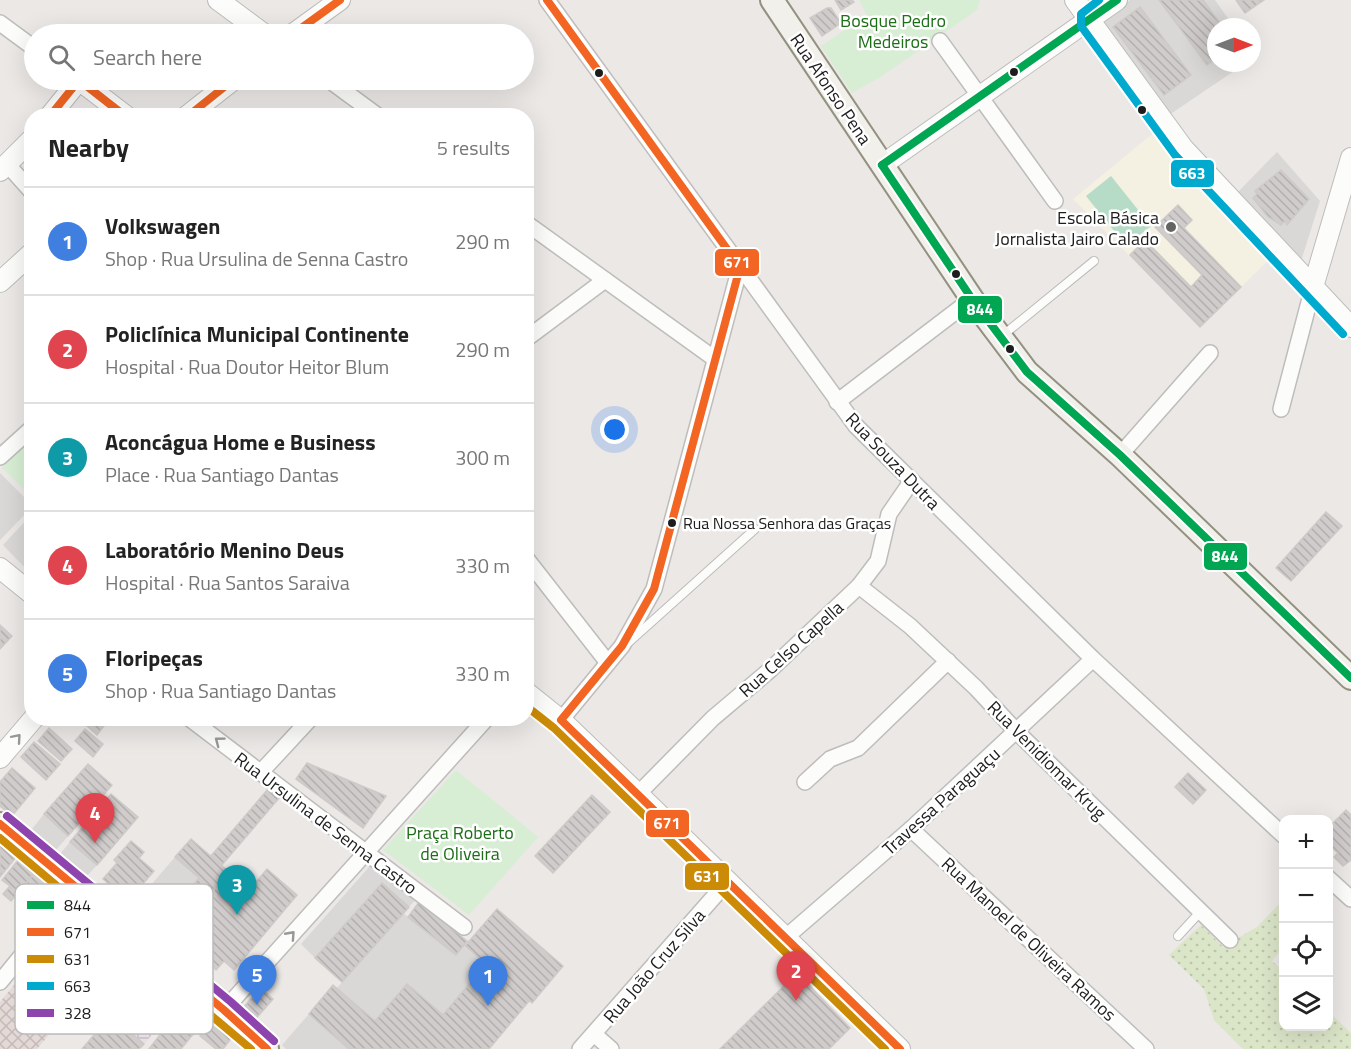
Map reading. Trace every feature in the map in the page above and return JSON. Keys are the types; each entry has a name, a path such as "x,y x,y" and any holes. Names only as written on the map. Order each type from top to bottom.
{"main road":[{"name":"Rua Afonso Pena","path":"772,0 972,299 1027,372 1120,455 1351,678"},
{"path":"0,824 72,884"},
{"path":"213,1001 267,1049"}],"street":[{"path":"218,0 250,24"},
{"path":"307,24 340,0"},
{"name":"Rua Souza Dutra","path":"547,0 837,402 873,446 1093,659 1279,831"},
{"path":"1076,0 1184,148 1351,327"},
{"path":"882,165 1117,0"},
{"path":"0,23 24,41"},
{"path":"940,41 1055,201"},
{"path":"57,108 71,90"},
{"path":"92,90 116,108"},
{"path":"197,108 220,90"},
{"path":"342,90 367,108"},
{"path":"24,147 4,168 24,185"},
{"path":"1281,409 1313,286 1351,158"},
{"path":"534,229 715,359"},
{"path":"0,282 24,260"},
{"path":"561,720 622,646 654,589 740,267"},
{"path":"534,333 605,280"},
{"path":"837,402 972,299"},
{"path":"1120,455 1210,353"},
{"path":"0,456 24,435"},
{"name":"Rua Celso Capella","path":"638,794 713,718 771,669 859,586 878,561 889,514 911,482"},
{"path":"0,568 24,588"},
{"path":"534,568 608,663"},
{"name":"Rua Venidiomar Krug","path":"859,586 948,661 1017,732 1230,940"},
{"name":"Travessa Paraguaçu","path":"785,938 911,829 1093,659"},
{"path":"804,782 831,759 858,748 948,661"},
{"path":"534,698 561,720 900,1049"},
{"path":"0,758 27,726"},
{"name":"Rua Ursulina de Senna Castro","path":"200,726 464,927"},
{"path":"260,772 303,726"},
{"path":"224,1010 480,726"},
{"name":"Rua Manoel de Oliveira Ramos","path":"911,829 1146,1049"},
{"name":"Rua João Cruz Silva","path":"580,1049 727,882"},
{"path":"1333,882 1351,899"},
{"path":"0,982 15,964"},
{"path":"594,1034 611,1049"}],"lane":[{"path":"1000,338 1094,261"},
{"path":"622,646 647,628 755,529"},
{"path":"1178,936 1201,911"}],"shaded area":[{"path":"1130,0 1215,0 1228,18 1207,18 1207,72 1233,72 1169,115 1101,21"},
{"name":"Escola Básica Jornalista Jairo Calado","path":"1152,134 1270,259 1200,327 1073,199"},
{"path":"1277,152 1320,201 1301,261 1236,194"},
{"path":"0,473 24,497 24,515 0,540"},
{"path":"24,522 24,567 3,545"},
{"path":"44,814 68,836 56,850 32,829"},
{"path":"70,842 97,865 86,877 60,854"},
{"path":"175,857 199,878 194,884 152,884"},
{"path":"370,866 415,900 409,907 381,883 315,958 301,944"},
{"path":"403,913 456,955 463,946 486,964 443,1015 407,984 375,1021 337,988"},
{"path":"15,984 15,1034 50,1034 37,1049 0,1049 0,1002"},
{"path":"309,1014 349,1049 286,1049 282,1045"},
{"path":"133,1034 153,1034 144,1044"}],"green space":[{"name":"Bosque Pedro Medeiros","path":"859,0 980,0 977,10 882,76 852,93 821,46 867,15"},
{"path":"1111,176 1151,226 1126,246 1086,196"},
{"path":"24,447 24,489 2,468"},
{"name":"Praça Roberto de Oliveira","path":"456,770 538,837 469,915 383,850"},
{"path":"1279,904 1279,953 1272,961 1279,967 1279,1031 1333,1031 1333,1016 1351,1033 1351,1049 1243,1049 1214,1020 1204,989 1169,955 1201,925 1223,947 1257,927"}],"building":[{"path":"835,0 852,0 854,2 841,10"},
{"path":"1159,0 1203,0 1216,18 1207,18 1207,65"},
{"path":"1236,0 1264,0 1245,13"},
{"path":"1140,7 1191,75 1164,95 1113,27"},
{"path":"831,8 841,23 822,36 810,18"},
{"path":"1281,170 1309,199 1287,225 1285,221 1281,225 1268,217 1253,198 1257,194 1255,191"},
{"path":"1178,205 1192,220 1184,228 1241,287 1200,327 1130,255 1145,240 1191,287 1202,275 1155,227"},
{"path":"1326,512 1342,526 1291,581 1276,568"},
{"path":"0,625 12,636 0,649"},
{"path":"87,726 104,726 97,735"},
{"path":"49,728 72,749 61,761 38,741"},
{"path":"85,729 103,744 93,757 75,741"},
{"path":"34,742 60,764 46,780 21,757"},
{"path":"307,763 386,796 363,828 296,779"},
{"path":"88,764 112,785 68,836 44,814"},
{"path":"12,768 35,788 12,816 0,806 0,782"},
{"path":"1188,773 1206,790 1193,804 1175,787"},
{"path":"268,789 279,798 222,865 211,856"},
{"path":"111,794 138,817 97,865 70,842"},
{"path":"592,795 610,812 553,873 535,856"},
{"path":"1346,810 1351,815 1351,860 1343,866 1334,857 1338,853 1333,848 1333,823"},
{"path":"191,839 229,872 213,891 213,884 194,884 199,878 175,857"},
{"path":"131,841 144,852 139,858 154,871 143,884 109,884 103,879 117,863 114,860"},
{"path":"0,845 16,857 0,877"},
{"path":"19,859 35,872 25,884 15,884 15,896 11,901 3,894 10,886 2,880"},
{"path":"267,869 297,895 234,970 224,961 216,970 213,967 213,891 229,872 250,889"},
{"path":"35,872 49,884 25,884"},
{"path":"382,883 409,907 342,982 315,958"},
{"path":"419,902 467,941 456,955 408,917"},
{"path":"497,909 563,966 532,1003 465,946"},
{"path":"486,964 529,1001 489,1049 349,1049 309,1014 333,985 375,1021 407,984 443,1015"},
{"path":"797,973 850,1028 829,1049 720,1049"},
{"path":"261,988 273,999 252,1023 240,1011"},
{"path":"213,1020 233,1036 223,1049 216,1049 200,1036 213,1034"},
{"path":"95,1034 133,1034 144,1044 139,1049 82,1049"},
{"path":"161,1034 183,1034 189,1039 181,1049 149,1049"},
{"path":"183,1034 193,1034 189,1039"}],"transit line":[{"name":"671","path":"307,24 340,0"},
{"name":"671","path":"547,0 740,267 654,589 622,646 561,720 900,1049"},
{"name":"663","path":"1099,0 1081,14 1081,26 1175,155 1343,334"},
{"name":"844","path":"882,165 1117,0"},
{"name":"671","path":"56,108 71,90"},
{"name":"671","path":"92,90 115,108"},
{"name":"671","path":"198,108 220,90"},
{"name":"844","path":"882,165 972,299 1027,372 1120,455 1351,678"},
{"name":"631","path":"534,712 554,728 885,1049"},
{"name":"328","path":"7,816 89,884"},
{"name":"671","path":"0,824 72,884"},
{"name":"631","path":"0,838 55,884"},
{"name":"328","path":"213,987 274,1041"},
{"name":"671","path":"213,1001 267,1049"},
{"name":"631","path":"213,1017 251,1049"}],"place":[{"name":"Escola Básica Jornalista Jairo Calado","path":"1171,227"},
{"name":"Rua Nossa Senhora das Graças","path":"672,523"},
{"name":"Laboratório Menino Deus","path":"95,843"},
{"name":"Aconcágua Home e Business","path":"237,915"},
{"name":"Policlínica Municipal Continente","path":"796,1001"},
{"name":"Floripeças","path":"257,1005"},
{"name":"Volkswagen","path":"488,1006"}]}
